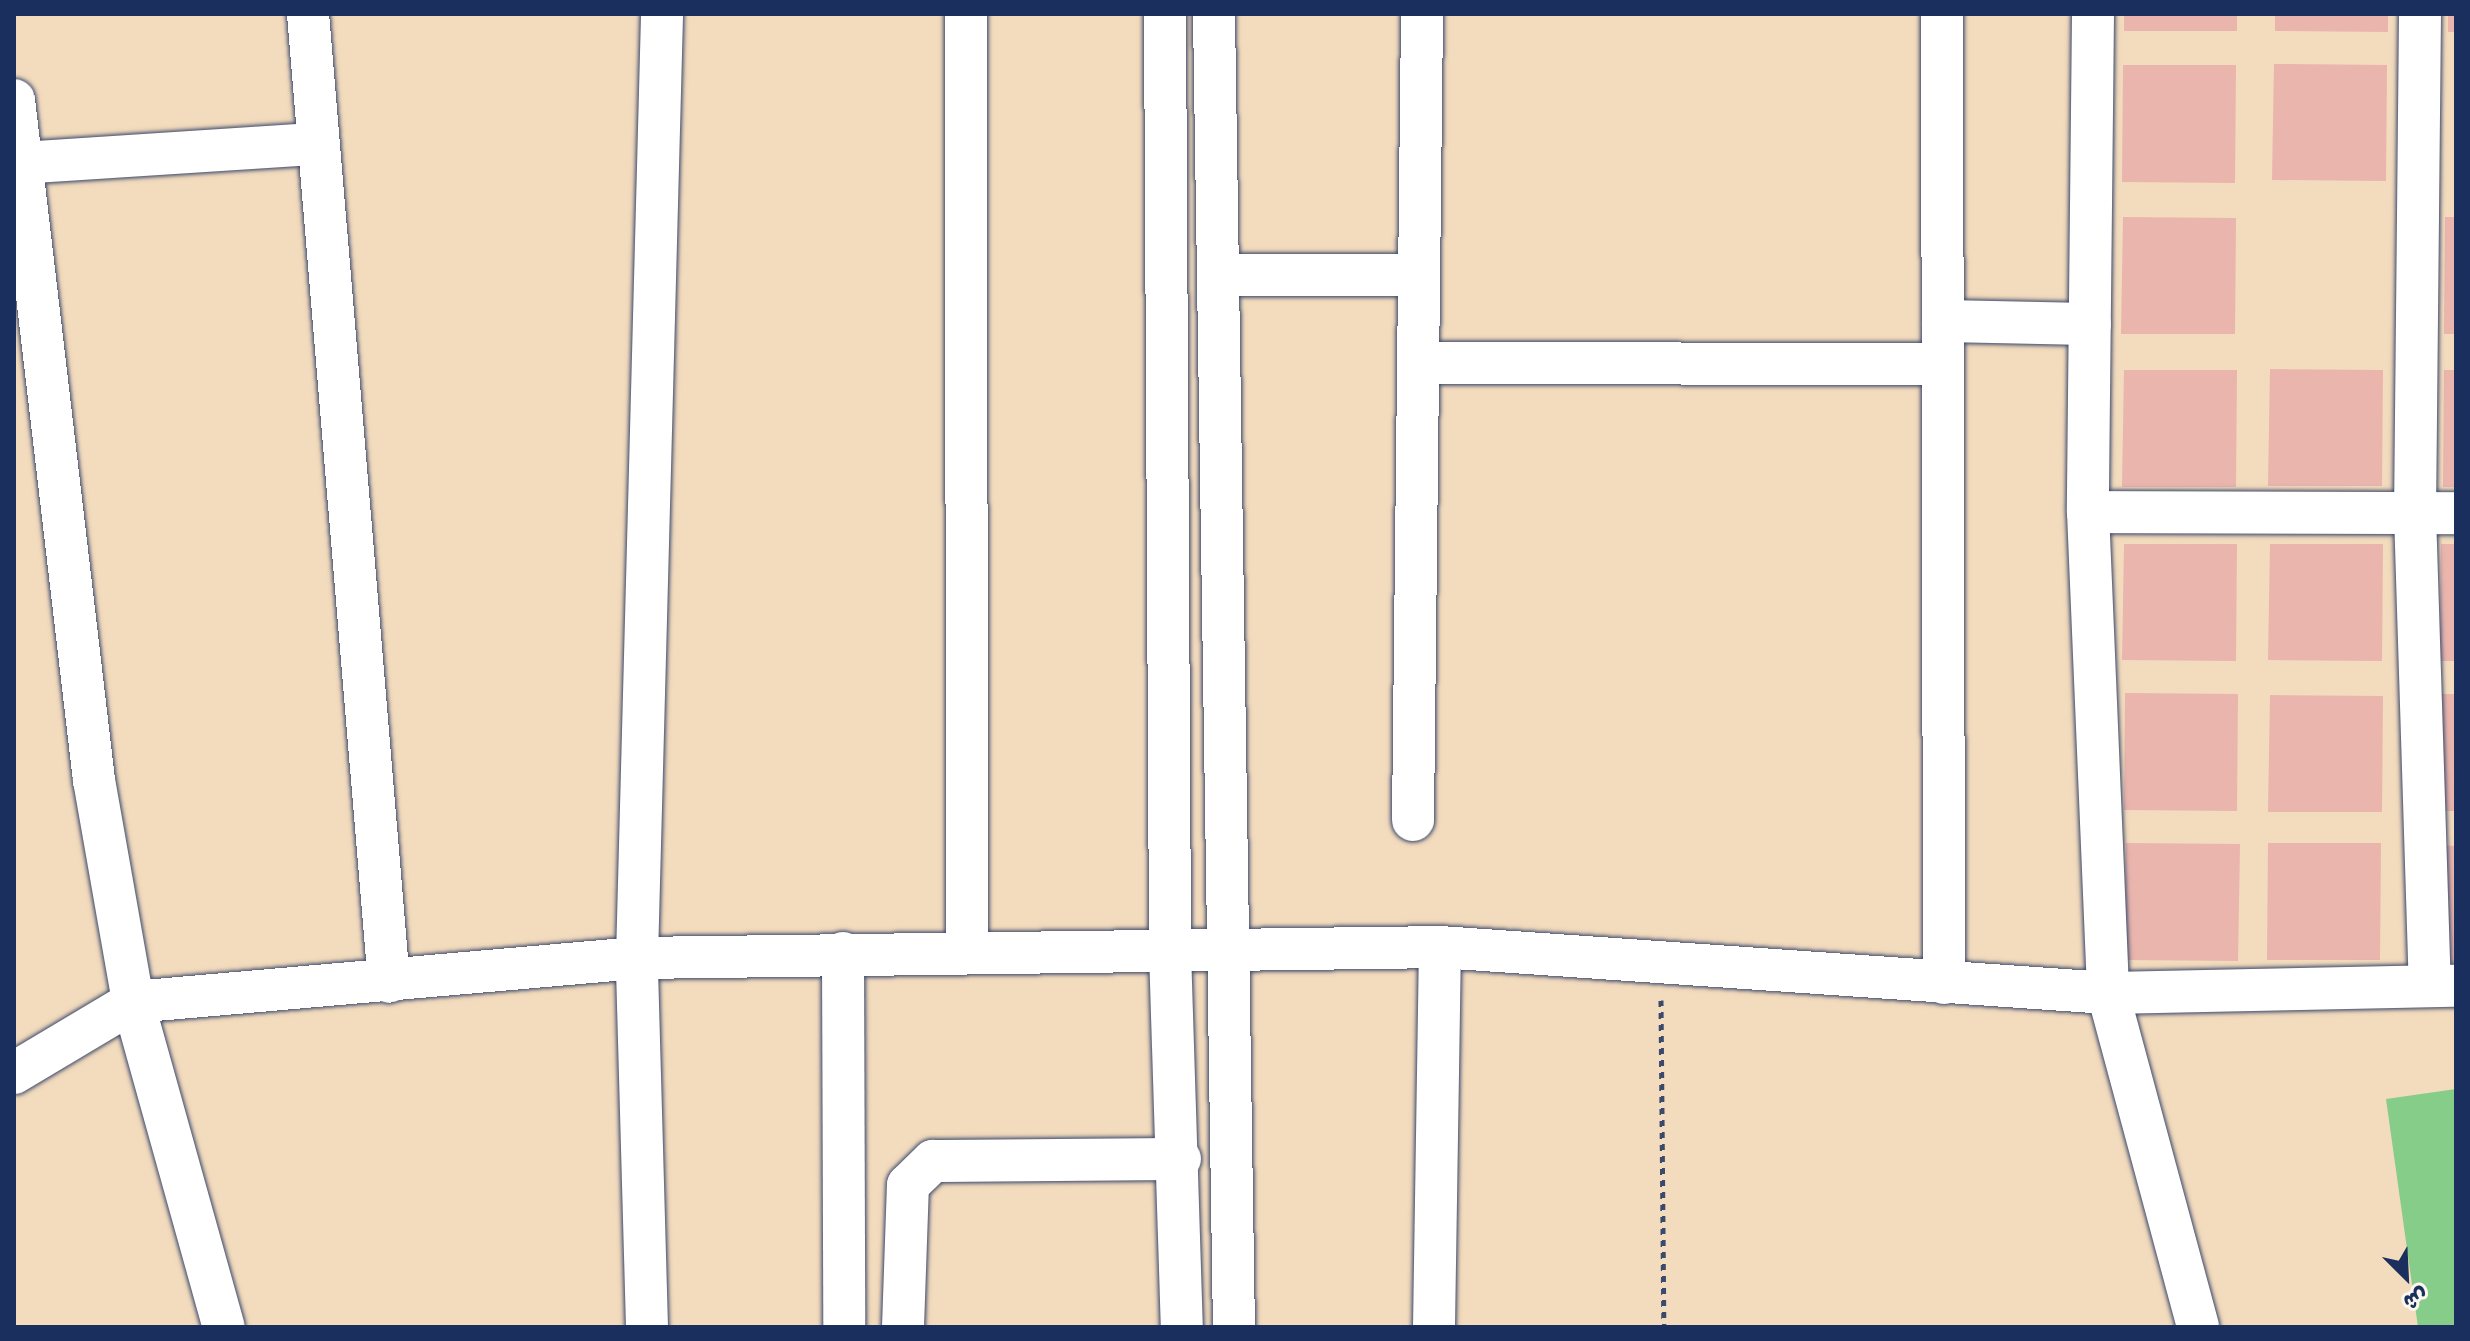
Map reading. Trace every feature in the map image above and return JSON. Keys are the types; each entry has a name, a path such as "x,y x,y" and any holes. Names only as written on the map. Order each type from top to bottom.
{"street":[{"path":"308,14 315,144 389,982"},
{"path":"647,1327 637,958 662,14"},
{"path":"966,14 967,952"},
{"path":"1165,14 1170,951 1180,1159 1182,1327"},
{"path":"1214,14 1234,1327"},
{"path":"1413,820 1422,14"},
{"path":"1942,14 1944,983"},
{"path":"2093,14 2088,512 2108,993 2198,1327"},
{"path":"14,1073 133,1002 637,958 843,953 1228,953 1440,947 2108,993 2443,986 2415,514 2420,14"},
{"path":"14,100 94,780 133,1002 224,1327"},
{"path":"20,163 315,144"},
{"path":"1218,275 1419,275"},
{"path":"1943,321 2090,324"},
{"path":"1418,363 1942,364"},
{"path":"2088,512 2456,513"},
{"path":"1434,1327 1440,947"},
{"path":"843,953 844,1327"},
{"path":"903,1327 908,1185 933,1161 1180,1159"}],"path":[{"path":"1661,963 1664,1327"}],"green space":[{"path":"2456,1089 2456,1327 2418,1327 2386,1099"}],"building":[{"path":"2124,14 2237,14 2237,31 2124,31"},
{"path":"2275,14 2388,14 2388,32 2275,31"},
{"path":"2448,14 2456,14 2456,32 2448,32"},
{"path":"2274,64 2387,65 2386,181 2272,180"},
{"path":"2123,65 2236,65 2235,183 2122,182"},
{"path":"2123,217 2236,218 2235,334 2121,334"},
{"path":"2445,217 2456,217 2456,334 2444,334"},
{"path":"2270,369 2383,370 2382,486 2268,486"},
{"path":"2124,370 2237,370 2236,487 2122,487"},
{"path":"2444,370 2456,370 2456,487 2443,487"},
{"path":"2124,544 2237,544 2236,661 2122,660"},
{"path":"2270,544 2383,544 2382,661 2268,660"},
{"path":"2441,544 2456,544 2456,661 2440,661"},
{"path":"2125,693 2238,694 2237,811 2124,810"},
{"path":"2440,694 2456,694 2456,811 2438,811"},
{"path":"2270,695 2383,696 2382,812 2268,812"},
{"path":"2126,843 2240,844 2238,961 2125,960"},
{"path":"2268,843 2381,843 2380,960 2267,960"},
{"path":"2437,845 2456,846 2456,962 2436,962"}]}
